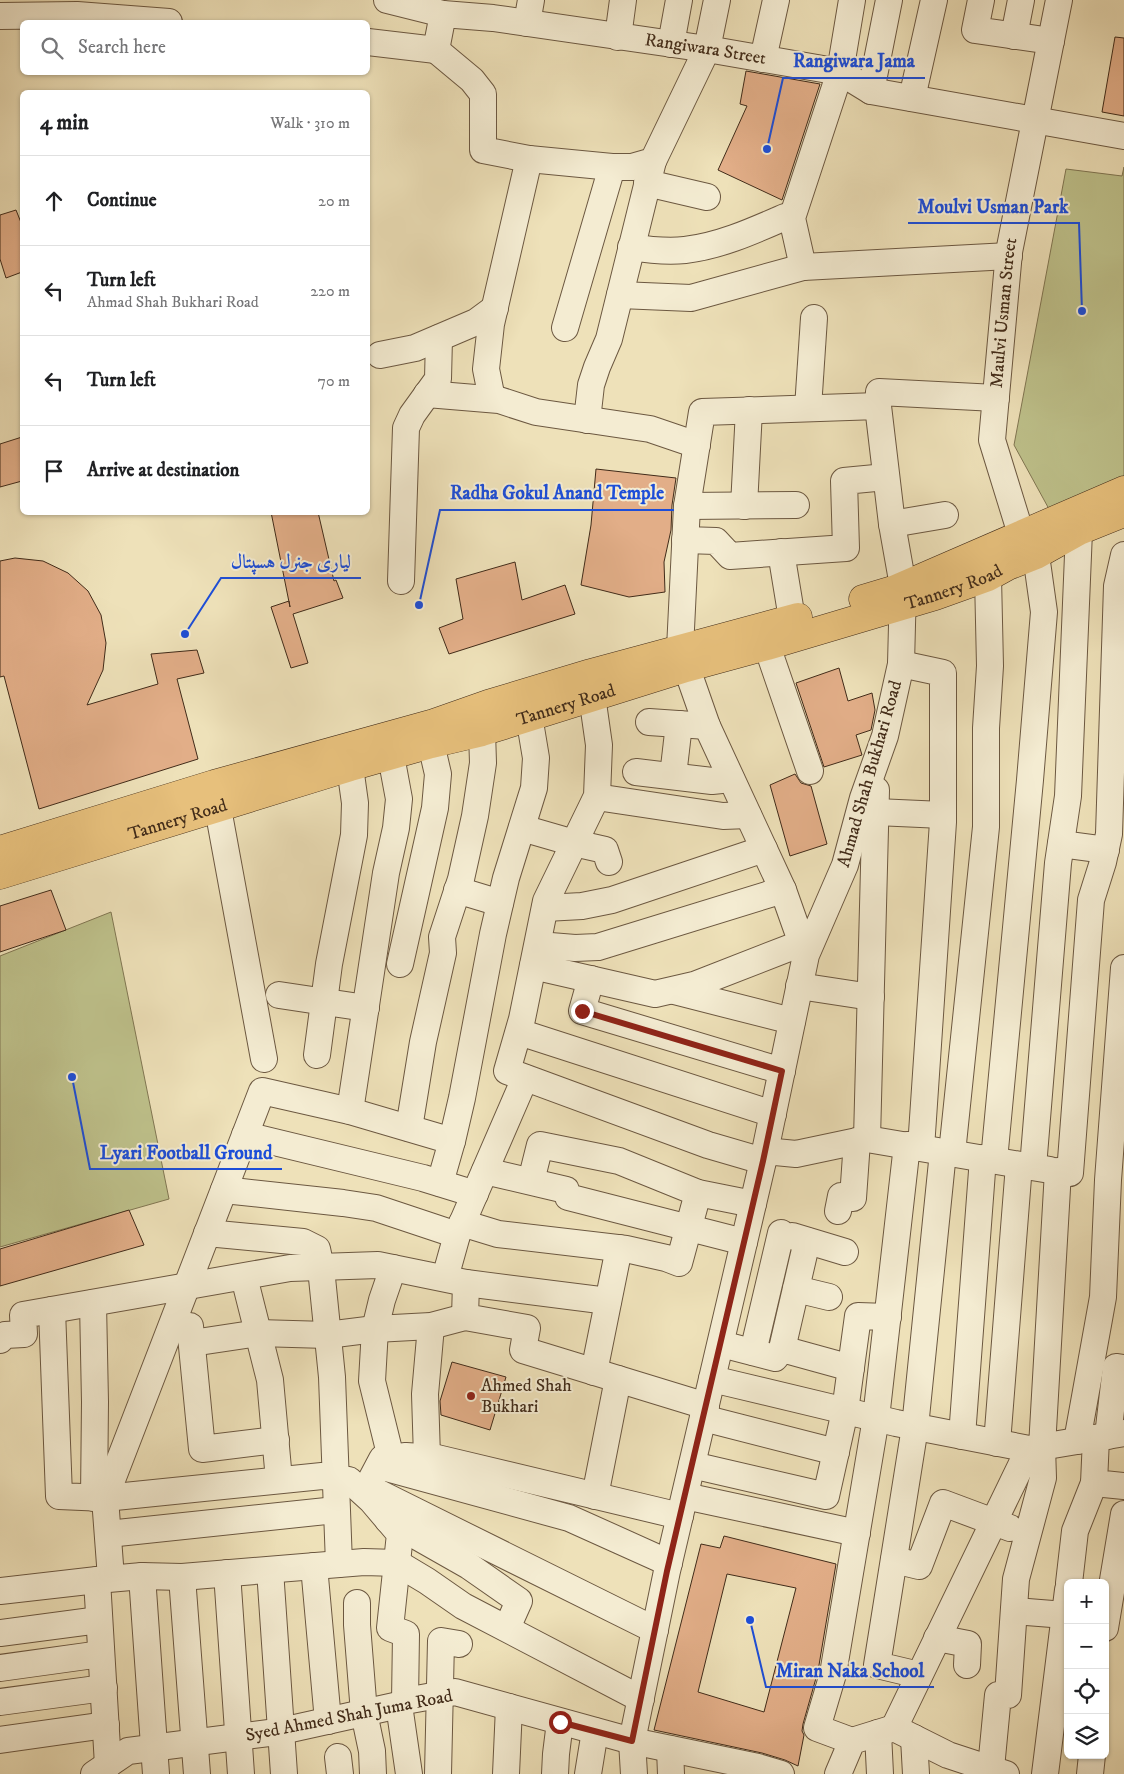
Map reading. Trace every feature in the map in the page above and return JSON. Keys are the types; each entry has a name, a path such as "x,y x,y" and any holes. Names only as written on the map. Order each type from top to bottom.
{"main road":[{"name":"Tannery Road","path":"0,850 216,796 350,767 430,744 482,732 592,696 683,659 792,619 903,596 935,596 988,577 1008,566 1029,545 1124,490"},
{"name":"Tannery Road","path":"0,875 216,796 488,704 591,673 767,646 903,596 1029,545 1079,531 1124,513"}],"street":[{"name":"Rangiwara Street","path":"387,0 443,14 529,12 618,36 840,72 871,91 1124,136"},
{"path":"618,36 623,0"},
{"path":"671,44 679,0"},
{"path":"588,420 592,385 597,366 609,339 650,172 707,49 716,0"},
{"path":"763,59 776,0"},
{"path":"803,268 792,218 840,72 852,0"},
{"path":"871,91 887,0"},
{"path":"912,98 934,0"},
{"path":"981,0 975,30 1052,41"},
{"path":"1014,36 1021,0"},
{"name":"Maulvi Usman Street","path":"1026,1166 1011,983 1044,612 1029,545 992,440 1008,256 1059,0"},
{"path":"0,16 78,8 156,20"},
{"path":"436,50 443,14"},
{"path":"370,42 436,50 472,80 483,94 483,150 529,159 612,167 632,167 650,172 707,196"},
{"path":"492,399 486,369 491,324 529,159"},
{"path":"565,328 612,167"},
{"path":"631,247 655,251 686,250 731,240 785,217 792,218"},
{"path":"620,295 690,298 803,268 1008,256"},
{"path":"380,355 415,348 476,322 495,308"},
{"path":"808,408 814,318"},
{"path":"401,580 406,428 412,415 438,379 439,338"},
{"path":"536,955 591,979 655,994 694,985 804,949 783,890 707,726 683,659 686,506 702,412 878,406 879,392 996,398"},
{"path":"427,394 499,400 536,412 650,429 696,445"},
{"name":"Ahmad Shah Bukhari Road","path":"634,1774 632,1741 682,1506 764,1156 799,986 804,949 845,866 863,798 885,736 901,664 903,596 892,524 878,406"},
{"path":"744,506 749,410"},
{"path":"685,540 716,541 730,556 846,548 844,481 886,477"},
{"path":"686,506 796,505"},
{"path":"892,524 944,516"},
{"path":"997,1443 1014,1235 1026,1166 1048,987 1058,863 1068,796 1079,531"},
{"path":"781,552 792,619"},
{"path":"962,1436 977,1236 1026,1166 1091,900 1104,862 1112,847 1109,834 1117,586 1124,555"},
{"path":"988,577 990,666 986,728 986,819 931,1150 888,1317 876,1418 833,1674 817,1728 852,1741 895,1733 984,1769 998,1695 1008,1696 1016,1579 1042,1478 1035,1448 1054,1237 1026,1166"},
{"path":"767,646 810,771"},
{"path":"901,664 942,673 943,815 931,1150 935,1233 916,1427 877,1665 919,1675"},
{"path":"592,696 599,745 597,796 546,901 519,1032 507,1071 708,1145 764,1156 796,1154 862,1140 1116,1181"},
{"path":"440,1183 462,1098 500,903 534,788 536,758 529,716"},
{"path":"649,722 707,726"},
{"path":"673,776 679,724"},
{"path":"409,1128 423,1042 443,953 442,937 457,890 475,816 483,763 482,732"},
{"path":"400,964 435,808 438,774 430,744"},
{"path":"350,1111 386,873 396,828 398,799 392,756"},
{"path":"838,1211 841,1196 853,1198 862,1140 871,997 877,758"},
{"path":"317,1055 329,964 354,835 355,803 350,767"},
{"path":"636,772 712,781 731,779"},
{"path":"216,796 264,1059"},
{"path":"603,798 723,816 748,815"},
{"path":"876,812 943,815"},
{"path":"986,819 1026,824"},
{"path":"522,828 606,850 609,862"},
{"path":"1061,844 1112,847"},
{"path":"545,908 582,906 612,900 764,849"},
{"path":"457,890 500,903"},
{"path":"536,955 575,948 598,947 783,890"},
{"path":"1101,1437 1103,1298 1116,1181 1124,968"},
{"path":"591,979 582,1011 782,1071"},
{"path":"1011,983 1048,987"},
{"path":"799,986 871,997"},
{"path":"671,990 792,1021"},
{"path":"279,995 366,1008"},
{"path":"519,1032 773,1114"},
{"path":"465,1317 455,1281 460,1229 525,1078"},
{"path":"99,1498 186,1288 262,1091 350,1111 452,1141"},
{"path":"245,1135 440,1183 474,1194"},
{"path":"531,1181 540,1145 618,1161 698,1193 748,1223 845,1252"},
{"path":"485,1170 566,1190 568,1197 688,1228 748,1223"},
{"path":"224,1190 376,1208 460,1229 619,1248 666,1258 679,1263 698,1193"},
{"path":"753,1352 781,1233"},
{"path":"935,1233 977,1236"},
{"path":"207,1234 303,1242 317,1249 321,1268 332,1377 339,1564"},
{"path":"1014,1235 1054,1237"},
{"path":"721,1344 775,1358 782,1349 808,1241"},
{"path":"595,1496 606,1376 608,1301 619,1248"},
{"path":"0,1340 5,1335 24,1334 23,1315 186,1288 290,1268 378,1265 455,1281 608,1301"},
{"path":"392,1268 375,1329 372,1381 375,1476 388,1520 400,1534 390,1628 406,1634 402,1703 409,1774"},
{"path":"244,1276 270,1380 279,1480"},
{"path":"186,1288 202,1449 276,1440"},
{"path":"796,1289 829,1297"},
{"path":"534,1292 523,1350 606,1376 704,1412 836,1452"},
{"path":"93,1303 99,1498 108,1534 98,1620 110,1768"},
{"path":"52,1310 59,1496 99,1498 322,1476 349,1480 375,1476 570,1518 670,1563"},
{"path":"692,1465 826,1496 845,1411 858,1316 888,1317"},
{"path":"192,1343 258,1333 327,1335 375,1329 431,1326 465,1317 527,1328"},
{"path":"427,1457 425,1394 431,1326"},
{"path":"782,1349 851,1368"},
{"path":"1069,1579 1075,1531 1094,1483 1101,1437 1116,1367 1124,1368"},
{"path":"712,1379 916,1427 997,1443 1035,1448 1101,1437"},
{"path":"880,1774 919,1675 994,1522 1035,1448"},
{"path":"375,1476 406,1456 437,1458 595,1496 782,1517 857,1533"},
{"path":"375,1476 655,1630"},
{"path":"1094,1483 1124,1486"},
{"path":"782,1517 788,1487"},
{"path":"894,1560 919,1566 943,1503 1028,1535"},
{"path":"108,1534 336,1510"},
{"path":"1111,1604 1124,1514"},
{"path":"388,1520 469,1566 518,1601 506,1628"},
{"path":"0,1591 142,1576 182,1577 364,1562 397,1563 463,1606 641,1700"},
{"path":"314,1566 328,1721"},
{"path":"270,1570 284,1774"},
{"path":"227,1573 241,1774"},
{"path":"142,1576 156,1774"},
{"path":"182,1577 197,1774"},
{"path":"1014,1611 1064,1602"},
{"path":"357,1604 364,1713 372,1751 373,1774"},
{"path":"1045,1774 1064,1618"},
{"path":"0,1633 98,1620"},
{"path":"937,1638 968,1644 967,1665"},
{"path":"438,1774 441,1641 459,1644"},
{"path":"0,1668 101,1654"},
{"path":"0,1702 104,1688"},
{"name":"Syed Ahmed Shah Juma Road","path":"110,1768 128,1752 281,1732 454,1692 632,1741 671,1762 781,1774"},
{"path":"506,1774 509,1707"},
{"path":"555,1774 560,1722"},
{"path":"0,1740 106,1725"},
{"path":"588,1774 595,1731"},
{"path":"895,1733 916,1774"},
{"path":"838,1774 852,1741"},
{"path":"1090,1774 1092,1759"}],"green space":[{"path":"1124,167 1124,490 1055,520 1014,445 1066,169 1122,176"},
{"path":"111,912 169,1199 0,1247 0,956"}],"building":[{"path":"1115,37 1124,38 1124,116 1102,112"},
{"path":"746,71 820,84 782,200 718,170 747,106 740,104"},
{"path":"16,210 20,220 20,273 6,278 0,259 0,215"},
{"path":"20,438 20,482 0,487 0,444"},
{"path":"596,469 676,478 671,530 664,562 665,592 629,597 581,585 591,525"},
{"path":"272,515 319,515 334,581 336,580 343,598 293,614 308,663 291,668 271,607 289,601"},
{"path":"15,558 43,561 68,573 88,591 101,615 106,643 103,670 87,705 158,684 151,654 197,650 204,673 177,679 198,759 39,809 4,676 0,677 0,561"},
{"path":"515,562 522,600 565,585 575,614 449,654 439,628 463,619 456,579"},
{"path":"839,668 848,701 872,693 875,710 871,730 856,735 862,755 824,767 796,683"},
{"path":"795,774 801,783 811,786 827,844 790,856 770,785"},
{"path":"51,890 66,930 0,952 0,906"},
{"path":"129,1210 144,1245 0,1286 0,1249"},
{"name":"Ahmed Shah Bukhari","path":"452,1362 506,1377 490,1430 441,1415 440,1401"},
{"path":"724,1536 836,1564 818,1671 803,1724 802,1731 804,1735 798,1766 762,1753 654,1730 701,1544 720,1548","holes":["727,1574 796,1588 764,1712 698,1692"]}],"place":[{"name":"Rangiwara Jama","path":"767,149"},
{"name":"Moulvi Usman Park","path":"1082,311"},
{"name":"Radha Gokul Anand Temple","path":"419,605"},
{"name":"لیاری جنرل ہسپتال","path":"185,634"},
{"name":"Lyari Football Ground","path":"72,1077"},
{"name":"Ahmed Shah Bukhari","path":"471,1396"},
{"name":"Miran Naka School","path":"750,1620"}],"route":[{"path":"560,1722 632,1741 667,1571 721,1344 782,1071 582,1011"}]}
